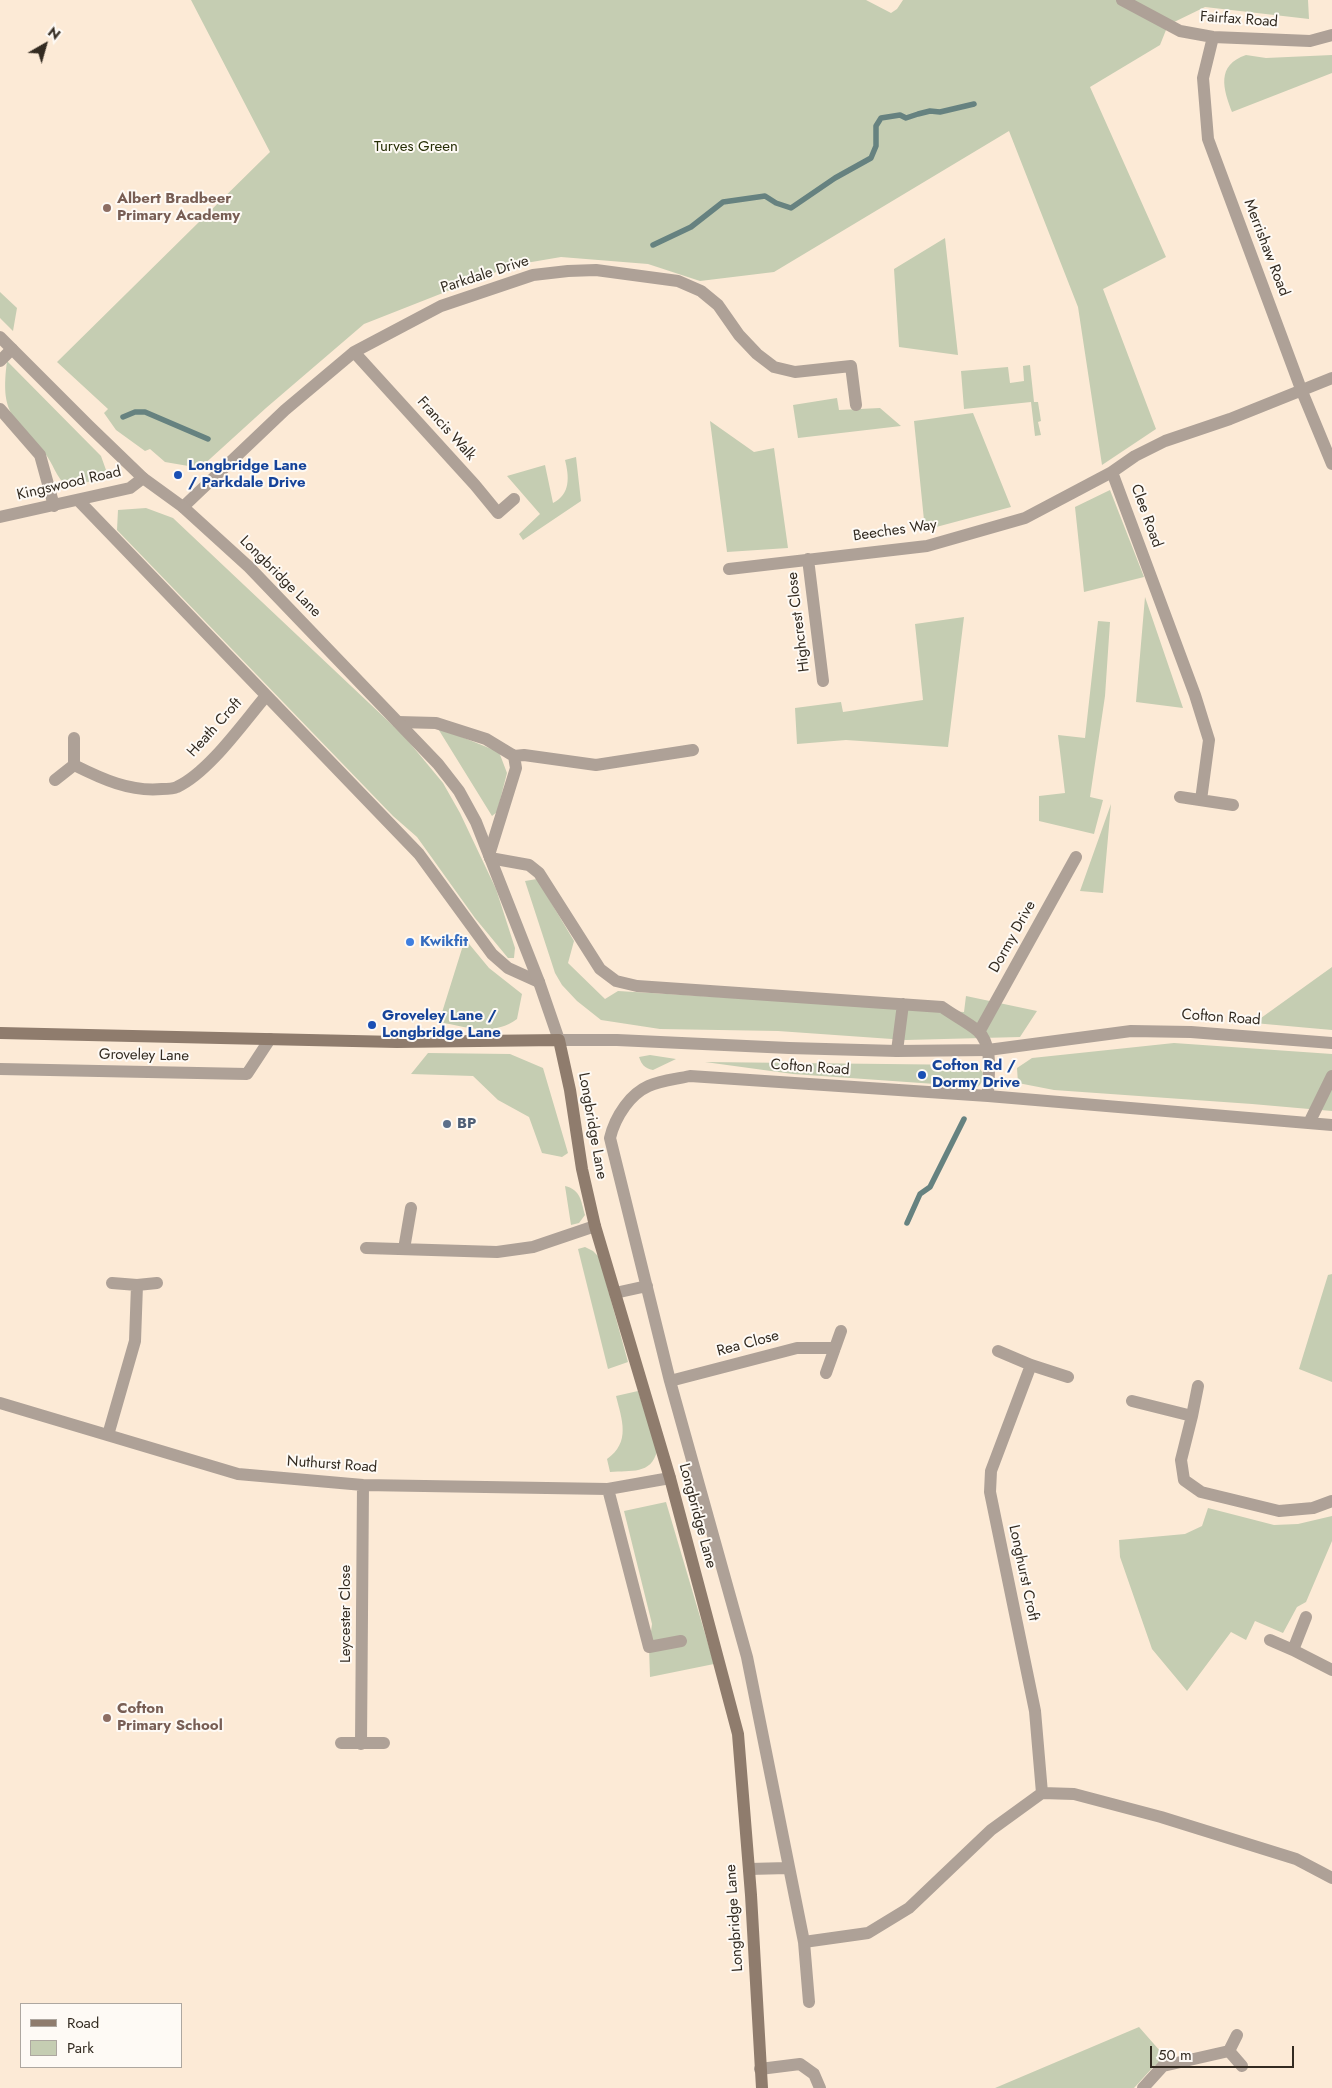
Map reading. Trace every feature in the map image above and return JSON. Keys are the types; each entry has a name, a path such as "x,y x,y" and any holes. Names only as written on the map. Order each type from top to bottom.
{"main road":[{"name":"Groveley Lane","path":"0,1033 397,1042 559,1040"},
{"name":"Longbridge Lane","path":"559,1040 570,1090 582,1169 595,1226 670,1478 738,1734 749,1869 762,2088"}],"street":[{"name":"Fairfax Road","path":"1122,0 1180,31 1213,37 1310,41 1332,35"},
{"name":"Merrishaw Road","path":"1213,37 1204,78 1208,140 1301,389 1332,464"},
{"name":"Parkdale Drive","path":"183,507 285,410 354,352 441,306 533,275 596,270 678,281 701,291 718,305 739,335 756,354 774,367 795,372 851,366 856,405"},
{"name":"Longbridge Lane","path":"0,337 88,426 143,478 183,507 249,567 438,764 459,791 476,822 539,982 559,1040"},
{"path":"0,361 12,349"},
{"name":"Francis Walk","path":"354,352 475,485 498,513 514,500"},
{"name":"Clee Road","path":"1201,800 1209,740 1195,694 1112,472 1135,456 1165,441 1230,419 1332,378"},
{"path":"0,409 40,455 54,506"},
{"name":"Beeches Way","path":"729,569 936,543 1025,518 1112,472"},
{"name":"Kingswood Road","path":"0,517 79,501 130,488 143,478"},
{"path":"79,501 419,854 492,954 508,968 539,982"},
{"name":"Highcrest Close","path":"808,559 823,681"},
{"name":"Heath Croft","path":"74,765 105,780 132,788 154,790 176,788 192,777 216,755 266,696"},
{"path":"398,722 436,723 486,739 514,756 524,755 596,765 693,750"},
{"path":"55,780 74,765 74,738"},
{"path":"514,756 516,768 490,856 529,865 540,873 600,970 616,981 637,986 942,1007 979,1032 988,1050 988,1096"},
{"path":"1180,797 1233,805"},
{"name":"Dormy Drive","path":"979,1032 1076,857"},
{"path":"897,1051 903,1004"},
{"name":"Cofton Road","path":"559,1040 617,1040 897,1051 988,1050 1130,1031 1191,1032 1332,1043"},
{"name":"Groveley Lane","path":"0,1069 247,1074 270,1039"},
{"name":"Cofton Road","path":"634,1094 649,1085 690,1076 988,1096 1332,1125"},
{"path":"1309,1123 1332,1076"},
{"name":"Longbridge Lane","path":"634,1094 616,1119 610,1138 670,1381 747,1657 804,1942 809,2002"},
{"path":"404,1248 410,1208"},
{"path":"366,1248 498,1252 533,1247 595,1226"},
{"path":"112,1283 137,1285 157,1283"},
{"path":"108,1435 135,1342 137,1285"},
{"path":"615,1293 647,1286"},
{"path":"826,1373 841,1331"},
{"name":"Rea Close","path":"670,1381 798,1348 835,1348"},
{"path":"998,1351 1031,1365 1068,1377"},
{"name":"Longhurst Croft","path":"1031,1365 992,1471 990,1492 1035,1711 1042,1793"},
{"path":"1198,1386 1181,1460 1184,1480 1201,1492 1279,1511 1313,1508 1332,1501"},
{"path":"1132,1401 1192,1416"},
{"name":"Nuthurst Road","path":"0,1403 238,1474 363,1485 608,1489 670,1478"},
{"name":"Leycester Close","path":"361,1744 363,1485"},
{"path":"608,1489 649,1647 681,1641"},
{"path":"1293,1650 1306,1617"},
{"path":"1270,1640 1332,1670"},
{"path":"341,1743 384,1744"},
{"path":"804,1942 868,1934 909,1908 991,1830 1042,1793 1074,1794 1161,1817 1296,1859 1332,1878"},
{"path":"749,1869 788,1868"},
{"path":"1229,2051 1237,2035"},
{"path":"1229,2051 1242,2066"},
{"path":"1143,2088 1163,2066 1229,2051"},
{"path":"760,2069 800,2064 814,2074 820,2088"}],"green space":[{"name":"Turves Green","path":"191,0 866,0 891,13 897,9 903,0 1308,0 1309,19 1205,7 1168,25 1160,45 1090,87 1166,257 1103,289 1156,429 1102,465 1078,307 1009,131 774,272 700,281 648,264 561,257 514,265 364,324 266,408 200,468 165,462 150,449 145,451 116,430 104,413 108,409 57,362 270,152"},
{"path":"1246,55 1266,58 1332,55 1332,73 1232,112 1226,95 1224,79 1230,65 1236,59"},
{"path":"945,238 958,355 899,347 894,269"},
{"path":"0,292 17,308 13,331 0,318"},
{"path":"7,361 101,456 106,470 104,478 67,487 63,483 44,452 11,413 5,393"},
{"path":"1030,365 1034,402 1038,402 1041,421 1038,422 1041,435 1035,436 1031,402 964,409 961,371 1008,367 1010,383 1024,381 1023,366"},
{"path":"837,398 839,410 880,408 901,426 798,438 793,405"},
{"path":"973,413 1011,507 925,530 914,421"},
{"path":"710,421 754,452 774,448 788,548 727,552"},
{"path":"576,457 581,501 523,540 519,534 540,514 507,476 545,465 553,503 566,490 568,478 565,460"},
{"path":"1110,490 1144,577 1084,592 1075,507"},
{"path":"146,508 173,518 404,736 443,783 460,813 496,889 515,948 514,958 508,958 475,918 417,837 393,816 117,530 118,510"},
{"path":"1145,597 1183,708 1136,702"},
{"path":"964,617 948,747 846,740 797,744 795,708 841,702 843,712 923,700 915,624"},
{"path":"1098,621 1110,622 1105,696 1090,797 1103,800 1094,834 1039,821 1039,796 1065,793 1058,735 1085,738"},
{"path":"437,727 499,752 507,773 497,812 492,816"},
{"path":"1111,804 1103,893 1080,891"},
{"path":"537,879 574,941 568,963 605,999 618,991 964,1012 966,996 1037,1011 1020,1037 906,1040 778,1031 660,1029 601,1020 577,1001 562,985 555,973 525,881"},
{"path":"465,939 489,968 522,994 517,1019 508,1025 498,1028 479,1029 439,1022"},
{"path":"1332,967 1332,1030 1254,1023"},
{"path":"1174,1043 1332,1054 1332,1111 1054,1090 1018,1083 1017,1068 1032,1058"},
{"path":"428,1053 510,1054 543,1068 568,1153 562,1157 542,1153 529,1117 498,1100 473,1076 411,1074"},
{"path":"650,1055 676,1059 653,1070 644,1066 639,1057"},
{"path":"705,1062 977,1065 983,1073 982,1082 978,1087 793,1074"},
{"path":"565,1186 574,1190 581,1201 585,1215 579,1223 571,1225"},
{"path":"585,1247 599,1257 628,1362 608,1369 578,1249"},
{"path":"1332,1274 1332,1382 1299,1369 1328,1275"},
{"path":"638,1391 657,1451 654,1459 645,1468 633,1471 610,1472 607,1459 615,1452 619,1445 623,1430 616,1396"},
{"path":"666,1502 714,1664 650,1677 649,1647 652,1624 624,1511"},
{"path":"1208,1508 1274,1525 1298,1524 1332,1516 1332,1541 1306,1602 1297,1607 1283,1633 1255,1621 1246,1640 1231,1632 1187,1691 1152,1649 1120,1557 1119,1540 1185,1534 1202,1526"},
{"path":"1139,2027 1168,2060 1154,2066 1134,2088 995,2088"}],"waterway":[{"path":"653,245 691,227 723,202 765,196 776,203 791,208 835,178 871,158 876,146 876,126 881,118 900,115 906,118 930,111 940,112 974,104"},
{"path":"123,417 135,412 145,412 208,439"},
{"path":"907,1223 920,1194 930,1187 964,1119"}],"place":[{"name":"Albert Bradbeer Primary Academy","path":"107,208"},
{"name":"Longbridge Lane / Parkdale Drive","path":"178,475"},
{"name":"Kwikfit","path":"410,942"},
{"name":"Groveley Lane / Longbridge Lane","path":"372,1025"},
{"name":"Cofton Rd / Dormy Drive","path":"922,1075"},
{"name":"BP","path":"447,1124"},
{"name":"Cofton Primary School","path":"107,1718"}]}
